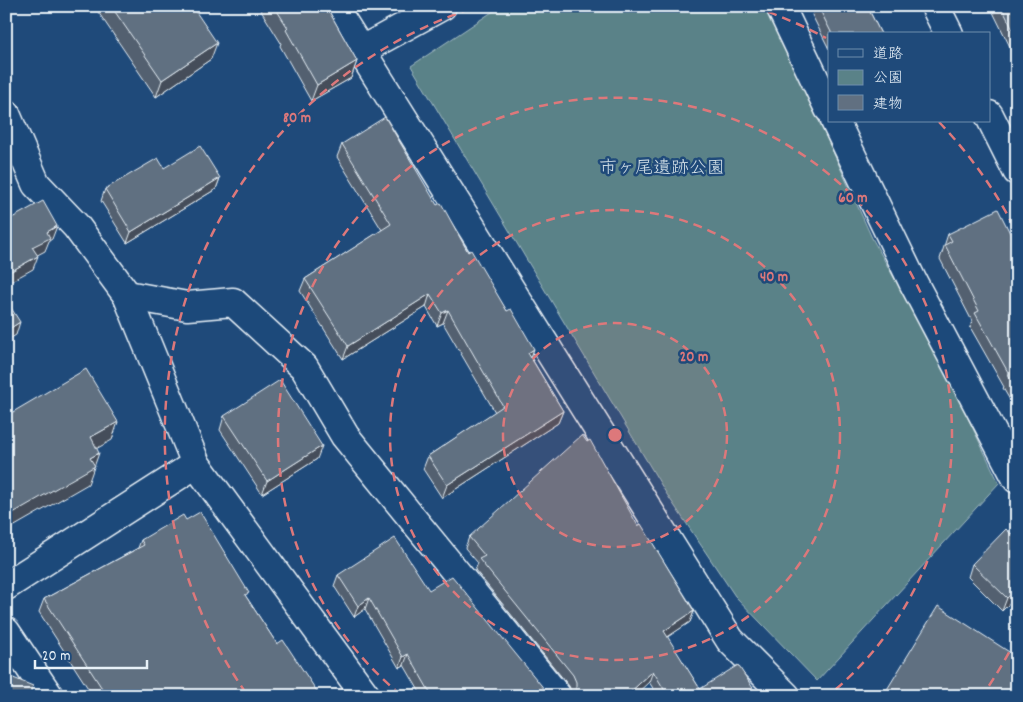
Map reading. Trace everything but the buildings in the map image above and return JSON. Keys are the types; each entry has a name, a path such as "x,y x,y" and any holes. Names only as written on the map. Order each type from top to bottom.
{"street":[{"path":"333,6 730,640 786,696"},
{"path":"360,51 442,6"},
{"path":"780,6 828,107"},
{"path":"936,6 948,32"},
{"path":"6,114 36,184 76,226 127,295 196,464 366,696"},
{"path":"990,117 1016,168"},
{"path":"835,122 912,282 1017,479"},
{"path":"127,295 187,306 234,302 304,367 345,436 557,696"},
{"path":"6,586 196,464"},
{"path":"6,632 49,696"}],"green space":[{"name":"市ヶ尾遺跡公園","path":"501,6 767,6 872,238 944,368 999,483 817,681 735,596 666,493 411,66"}]}
